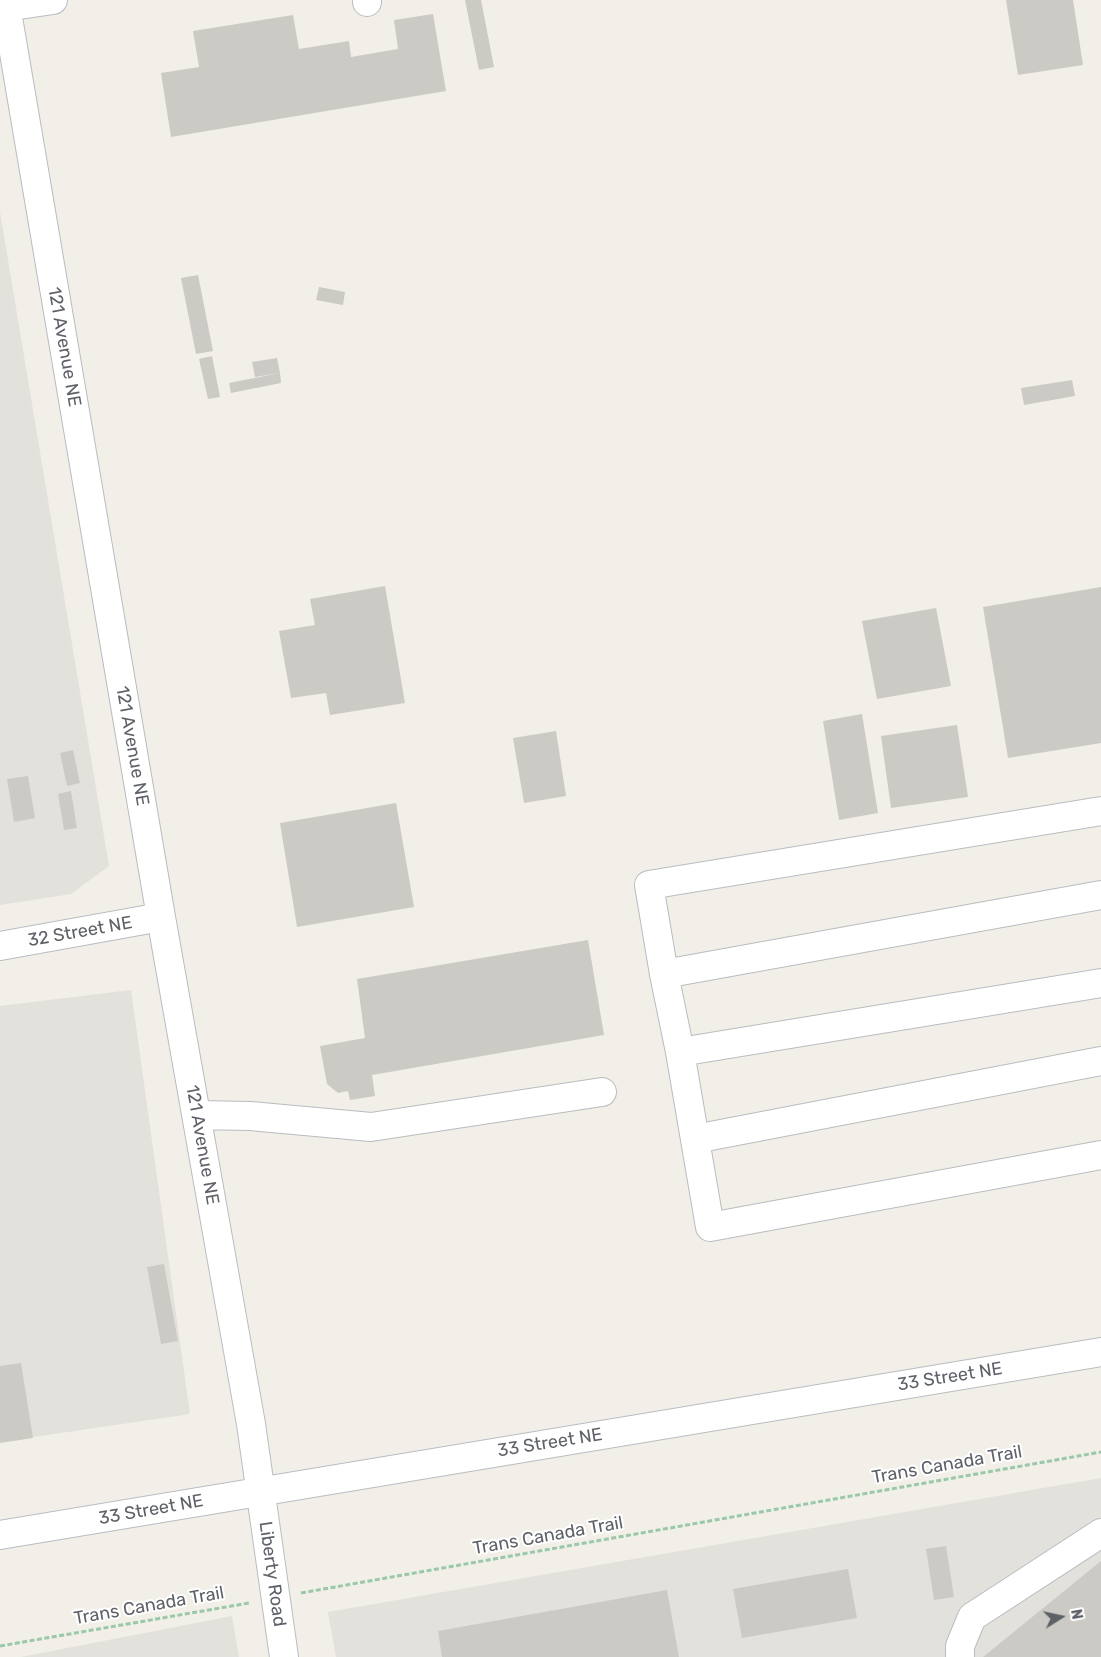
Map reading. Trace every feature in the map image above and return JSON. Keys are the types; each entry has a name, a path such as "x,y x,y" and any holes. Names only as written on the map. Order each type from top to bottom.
{"street":[{"path":"6,4 53,0"},
{"name":"121 Avenue NE","path":"6,4 161,917 251,1424 260,1492"},
{"path":"1101,810 649,885 710,1227 1101,1155"},
{"path":"664,974 1101,895"},
{"name":"32 Street NE","path":"0,946 161,917"},
{"path":"680,1052 1101,983"},
{"path":"695,1139 1101,1061"},
{"path":"197,1115 250,1116 371,1128 602,1092"},
{"name":"33 Street NE","path":"0,1535 1101,1352"},
{"name":"Liberty Road","path":"260,1492 284,1657"},
{"path":"960,1657 960,1646 972,1617 1101,1533"}],"path":[{"name":"Trans Canada Trail","path":"0,1646 1101,1452"}],"shaded area":[{"path":"0,212 109,866 71,894 0,905"},
{"path":"131,990 190,1414 0,1442 0,1006"},
{"path":"1101,1478 1101,1657 336,1657 328,1612"},
{"path":"232,1616 239,1657 21,1657"}],"building":[{"path":"465,0 481,0 494,67 479,70"},
{"path":"1006,0 1073,0 1083,65 1018,75"},
{"path":"433,14 446,91 171,137 161,73 199,67 193,31 293,15 299,49 349,41 351,57 398,49 394,20"},
{"path":"198,275 213,351 196,354 181,278"},
{"path":"319,287 345,292 343,305 316,300"},
{"path":"212,356 220,397 208,399 199,359"},
{"path":"277,358 280,373 255,377 252,362"},
{"path":"280,373 281,383 231,393 229,383"},
{"path":"1072,380 1075,396 1024,405 1021,388"},
{"path":"385,586 405,703 330,715 326,693 291,698 279,631 315,625 310,599"},
{"path":"1101,587 1101,743 1008,758 983,607"},
{"path":"936,608 951,686 877,699 862,621"},
{"path":"862,714 878,813 839,820 823,721"},
{"path":"957,725 968,797 891,808 881,736"},
{"path":"556,731 566,796 524,803 513,738"},
{"path":"73,750 80,783 67,786 60,753"},
{"path":"28,776 35,818 14,822 7,779"},
{"path":"71,791 77,828 64,830 58,794"},
{"path":"396,803 414,907 297,927 280,823"},
{"path":"588,940 604,1035 372,1075 375,1096 350,1100 348,1091 338,1093 327,1084 320,1046 365,1038 357,979"},
{"path":"164,1264 178,1341 161,1344 147,1267"},
{"path":"21,1363 33,1438 0,1443 0,1366"},
{"path":"946,1546 954,1597 934,1600 926,1549"},
{"path":"1101,1561 1101,1657 983,1657"},
{"path":"848,1569 857,1618 742,1638 733,1589"},
{"path":"667,1590 679,1657 442,1657 438,1631"}]}
